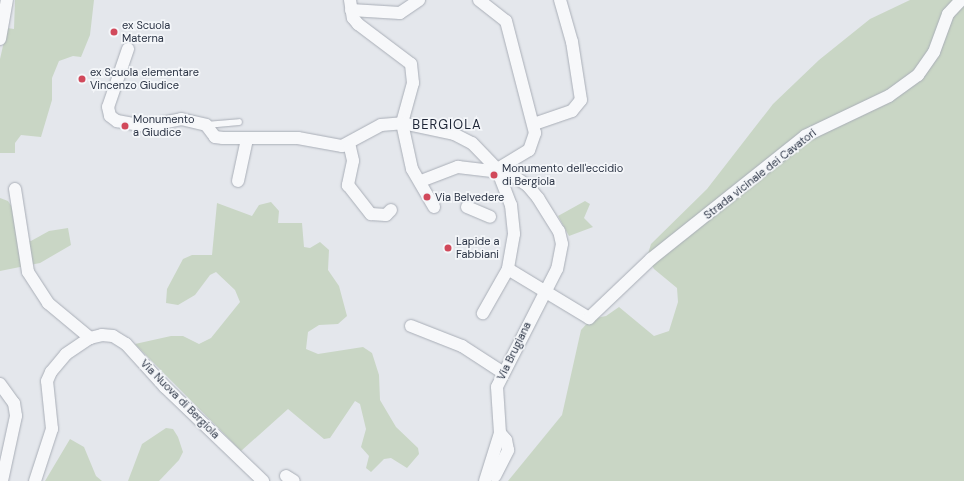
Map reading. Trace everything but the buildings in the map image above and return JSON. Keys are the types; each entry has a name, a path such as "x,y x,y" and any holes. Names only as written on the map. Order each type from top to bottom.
{"street":[{"path":"0,39 7,0"},
{"path":"419,0 400,13 351,5 358,24 411,64 413,83 402,123 412,169 434,207"},
{"path":"479,0 506,21 534,124 535,138 529,150 497,169"},
{"path":"534,124 572,111 581,100 572,42 560,0"},
{"name":"Strada vicinale dei Cavatori","path":"543,293 589,318 651,259 805,136 889,96 918,75 934,52 948,14 961,0"},
{"path":"128,49 108,107 110,116 146,126 172,118 206,124 215,137 247,139 298,138 342,146 349,143 352,162 348,185 372,214 386,215 391,210"},
{"name":"Via Brugiana","path":"349,143 381,125 402,123 466,139 497,169 528,186 559,231 561,256 502,372 495,402 500,433 485,481"},
{"path":"238,181 247,139"},
{"name":"Via Brugiana","path":"420,181 452,168 497,169"},
{"name":"Via Brugiana","path":"483,313 508,269 514,246 512,211 497,169"},
{"path":"15,189 28,272 48,304 90,338"},
{"path":"467,207 490,217"},
{"path":"508,269 543,293"},
{"path":"411,326 462,346 502,372"},
{"name":"Via Nuova di Bergiola","path":"35,481 52,429 47,381 66,354 90,338 113,336 126,344 165,387 263,481"},
{"path":"0,384 10,396 16,416 2,481"},
{"path":"493,481 508,450 506,440 500,433"}],"lane":[{"path":"948,14 951,0"},
{"path":"206,124 239,122"}],"green space":[{"path":"15,0 94,0 90,35 81,57 73,56 59,61 52,78 52,100 41,137 21,135 15,143 15,153 0,153 0,59 7,28 14,29"},
{"path":"910,0 964,0 964,481 508,481 562,415 581,330 591,319 606,316 619,307 654,336 669,331 678,302 677,288 654,269 647,257 651,244 707,189 773,104 819,60 870,19"},
{"path":"0,198 8,201 14,210 21,239 31,241 49,231 68,228 71,245 40,263 0,271"},
{"path":"585,201 590,204 584,218 593,227 569,236 558,216"},
{"path":"271,202 279,211 278,223 302,223 304,247 310,248 320,242 329,250 328,270 339,286 347,316 338,324 319,325 308,332 306,349 318,354 363,347 372,353 379,375 380,400 396,427 418,448 419,454 407,468 391,458 384,459 371,472 366,468 369,456 361,447 366,429 360,404 355,401 330,438 324,439 288,409 241,451 135,344 171,336 183,336 199,344 211,338 240,302 235,290 216,272 210,275 195,295 178,305 166,303 167,289 183,259 192,255 212,255 217,203 252,216 259,205"},
{"path":"166,428 173,429 178,437 183,452 179,460 159,481 128,481 142,444"},
{"path":"70,439 84,447 96,476 102,481 45,481"}],"place":[{"name":"ex Scuola Materna","path":"114,32"},
{"name":"ex Scuola elementare Vincenzo Giudice","path":"82,79"},
{"name":"Monumento a Giudice","path":"125,126"},
{"name":"Monumento dell'eccidio di Bergiola","path":"494,175"},
{"name":"Via Belvedere","path":"427,197"},
{"name":"Lapide a Fabbiani","path":"448,248"}],"district":[{"name":"BERGIOLA","path":"447,125"}]}
